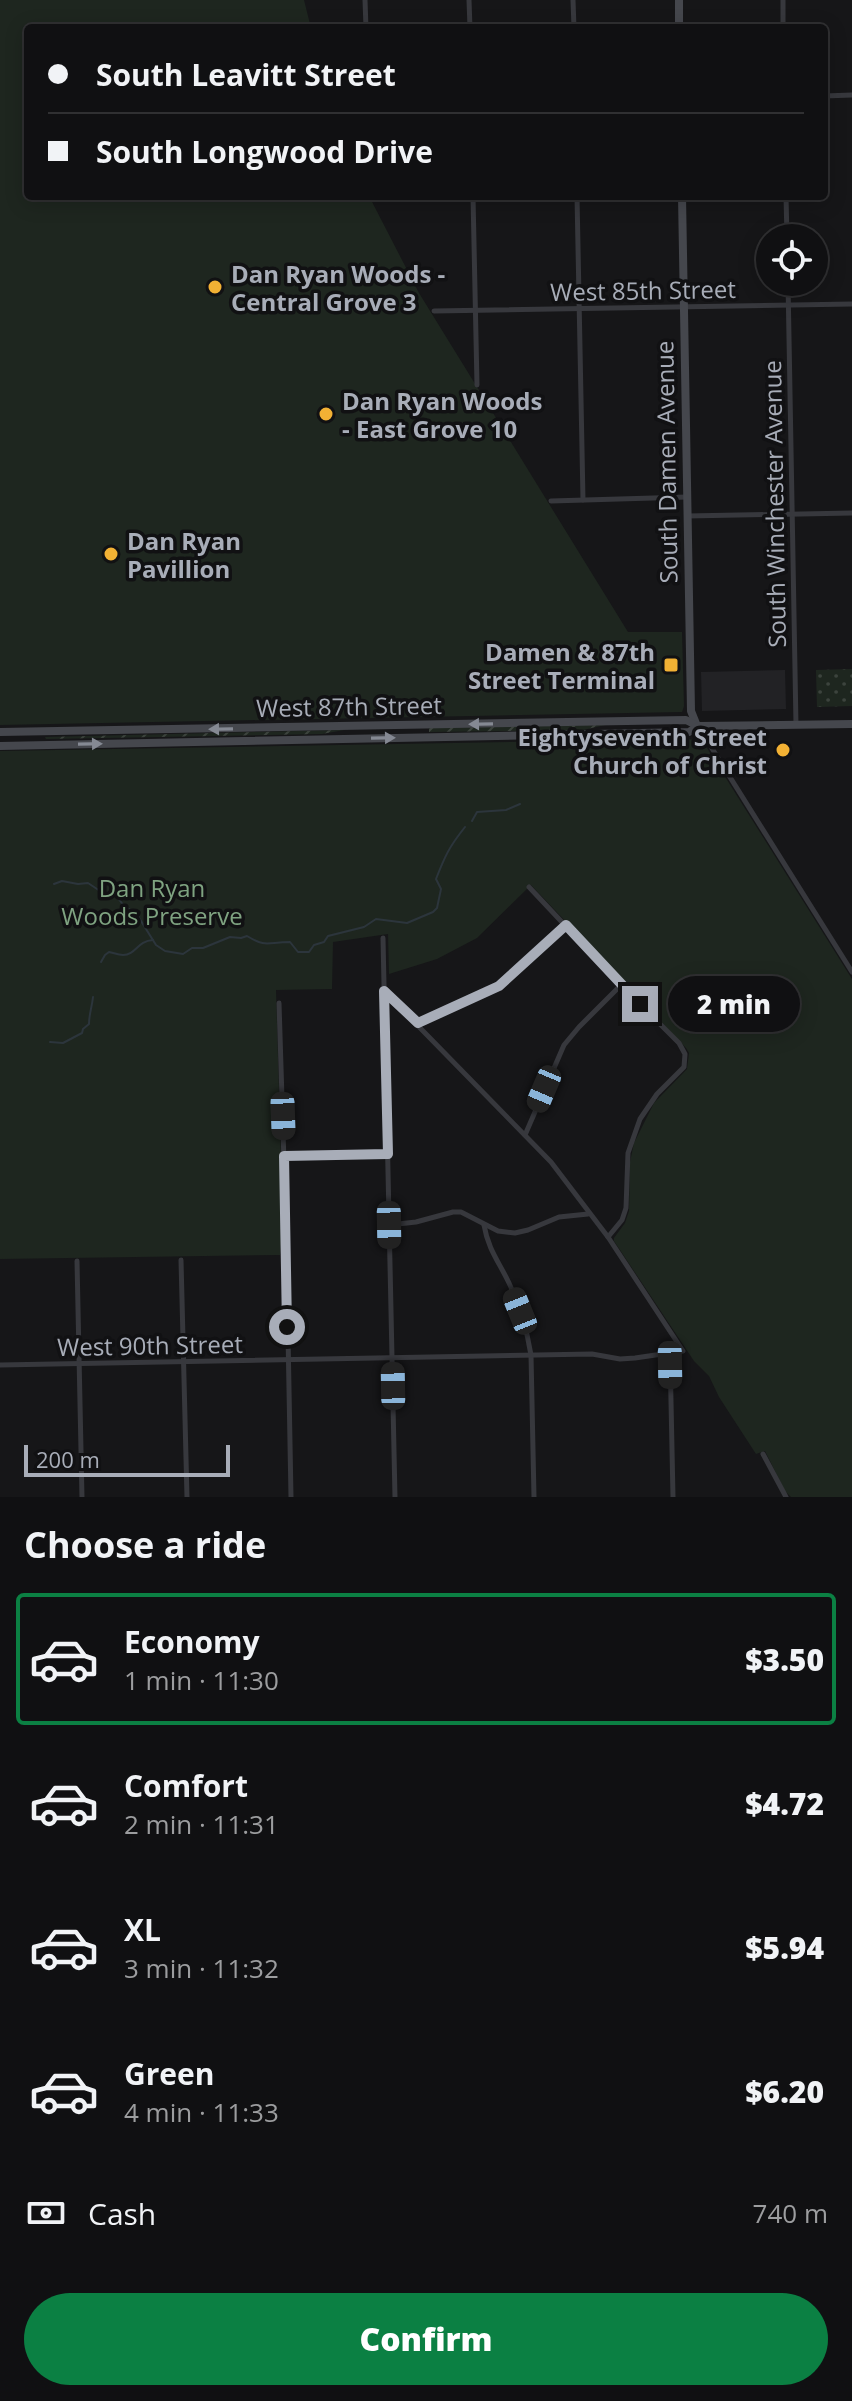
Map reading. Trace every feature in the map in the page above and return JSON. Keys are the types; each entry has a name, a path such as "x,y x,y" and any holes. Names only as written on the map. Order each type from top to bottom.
{"main road":[{"path":"679,0 679,24"},
{"name":"South Damen Avenue","path":"682,200 691,711 698,726"},
{"name":"West 87th Street","path":"0,732 686,720 698,726 852,724"},
{"name":"West 87th Street","path":"0,746 689,732 698,726"}],"street":[{"path":"365,0 366,24"},
{"path":"469,0 470,24"},
{"path":"573,0 574,24"},
{"path":"783,0 783,24"},
{"path":"828,96 852,95"},
{"path":"473,200 477,385"},
{"path":"577,200 583,500"},
{"path":"786,200 787,224"},
{"name":"South Winchester Avenue","path":"788,296 796,725"},
{"name":"West 85th Street","path":"434,311 852,304"},
{"path":"551,501 687,497"},
{"path":"687,516 852,513"},
{"path":"852,724 852,731"},
{"path":"698,726 852,972"},
{"path":"384,991 551,1162 608,1237 622,1220 626,1208 628,1153 640,1119 657,1094 684,1067 685,1054 679,1043 529,887"},
{"path":"418,1023 499,986 566,925"},
{"path":"383,938 395,1497"},
{"path":"525,1135 564,1045 621,985"},
{"path":"279,1003 291,1497"},
{"path":"284,1156 388,1154"},
{"path":"389,1225 416,1222 453,1212 468,1214 498,1231 515,1233 559,1217 589,1214"},
{"path":"484,1225 490,1250 520,1311 531,1355 534,1497"},
{"name":"West 90th Street","path":"0,1365 592,1354 620,1359 683,1351 608,1237"},
{"path":"181,1260 187,1497"},
{"path":"77,1261 82,1497"},
{"path":"670,1353 673,1497"},
{"path":"763,1454 786,1497"}],"shaded area":[{"path":"785,670 786,709 702,711 701,672"}],"green space":[{"path":"0,0 304,0 310,24 24,24 24,200 371,200 419,293 628,632 682,632 682,712 0,725"},
{"path":"852,669 852,706 817,707 816,670"},
{"path":"605,725 583,730 429,732 429,728"},
{"path":"344,730 322,734 45,737"},
{"name":"Dan Ryan Woods Preserve","path":"702,740 852,979 852,1497 791,1497 785,1491 765,1451 756,1454 709,1376 694,1361 614,1241 629,1211 630,1162 634,1143 654,1103 687,1069 689,1053 531,885 477,938 437,959 389,974 388,934 333,942 332,989 276,990 283,1227 280,1255 0,1259 0,751"}],"waterway":[{"path":"472,821 477,812 506,810 520,804"},
{"path":"54,884 62,881 88,883 100,891 115,894 124,906 136,913 156,945 165,951 183,954 192,948 203,948 230,937 247,936 263,943 290,942 298,952 309,952 328,936 364,927 376,919 407,923 433,912 437,908 441,889 436,879 448,852 465,827"},
{"path":"101,962 109,952 121,955 131,953 143,943 153,940"},
{"path":"50,1042 63,1043 82,1033 89,1024 93,997"}],"place":[{"name":"Dan Ryan Woods - Central Grove 3","path":"215,287"},
{"name":"Dan Ryan Woods - East Grove 10","path":"326,414"},
{"name":"Dan Ryan Pavillion","path":"111,554"},
{"name":"Damen & 87th Street Terminal","path":"671,665"},
{"name":"Eightyseventh Street Church of Christ","path":"783,750"}],"route":[{"path":"287,1327 284,1156 388,1154 384,991 418,1023 499,986 566,925 640,1004"}]}
